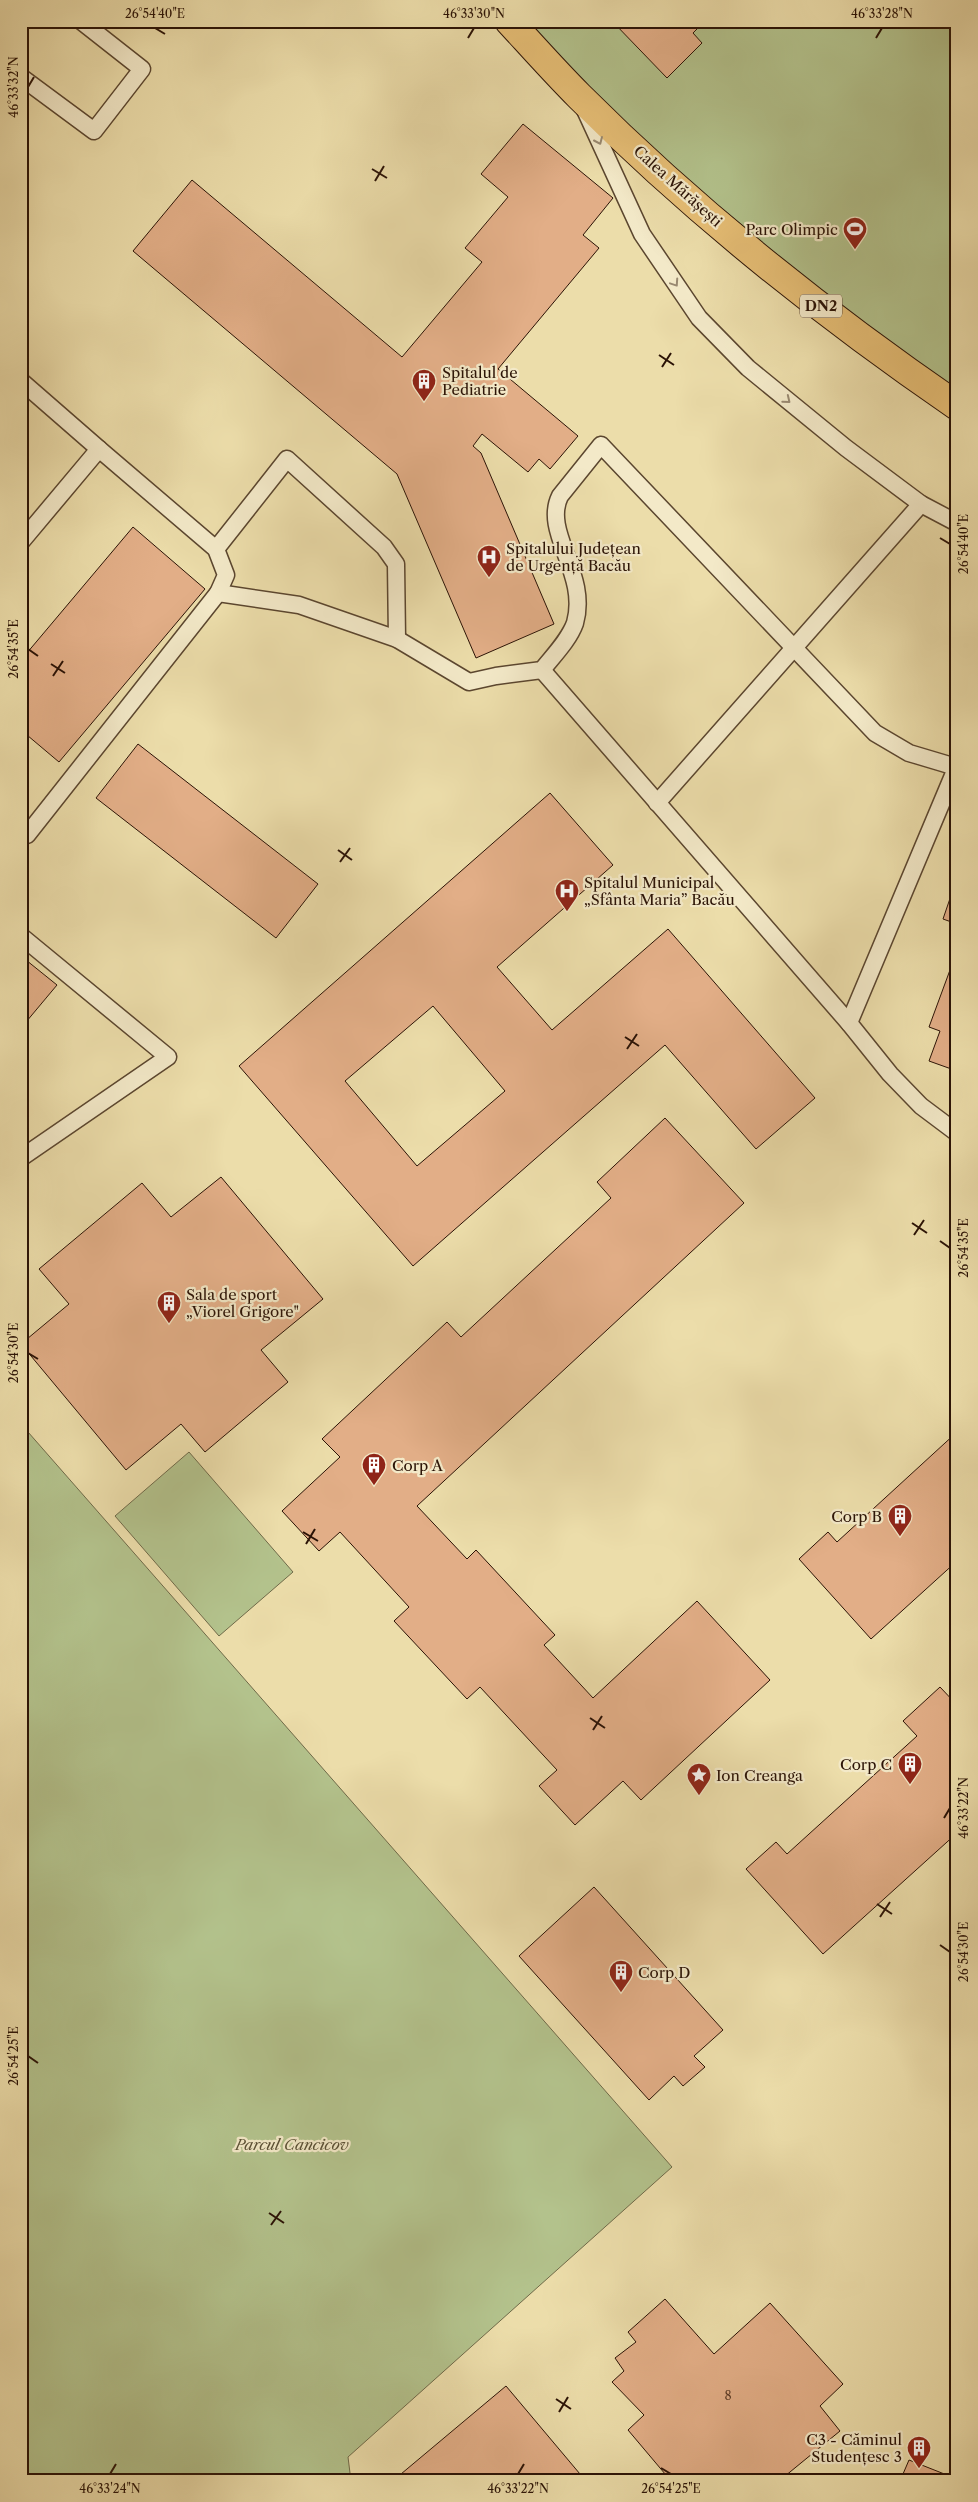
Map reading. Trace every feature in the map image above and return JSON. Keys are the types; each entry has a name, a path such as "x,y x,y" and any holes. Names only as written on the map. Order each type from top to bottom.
{"main road":[{"name":"Calea Mărășești","path":"509,21 579,96 690,199 814,302 900,368 957,406"}],"lane":[{"path":"21,77 94,131 142,69 81,21"},
{"path":"579,96 642,234 699,318 748,368 846,448 920,504 957,523"},
{"path":"21,381 216,549 226,575 218,593 23,836"},
{"path":"218,593 299,605 397,639 469,682 496,676 542,670 560,648 574,624 579,602 576,580 558,529 555,505 560,496 601,445 875,733 909,753 956,766 849,1023"},
{"path":"21,542 99,449"},
{"path":"216,549 287,460 384,547 396,564 397,639"},
{"path":"657,802 920,504"},
{"path":"542,670 903,1087 922,1106 957,1133"},
{"path":"21,936 168,1057 21,1158"}],"green space":[{"name":"Parc Olimpic","path":"509,21 957,21 957,406 815,302"},
{"name":"Parcul Cancicov","path":"21,1424 672,2167 348,2457 351,2481 21,2481"},
{"path":"189,1452 293,1572 219,1636 115,1516"}],"building":[{"path":"612,21 705,21 693,33 702,43 667,78"},
{"name":"Spitalul de Pediatrie","path":"523,124 613,198 583,235 599,248 498,369 578,436 550,469 539,459 528,472 482,434 473,446 481,453 554,624 476,658 397,474 133,251 192,180 402,357 482,262 465,248 508,197 481,174"},
{"path":"133,527 205,589 59,762 21,730 21,660"},
{"path":"138,744 318,884 276,938 96,798"},
{"name":"Spitalul Municipal „Sfânta Maria” Bacău","path":"550,793 613,865 497,967 552,1030 668,929 815,1098 756,1149 665,1045 413,1266 239,1066","holes":["433,1006 505,1091 417,1166 345,1081"]},
{"path":"957,878 957,924 943,919"},
{"path":"957,951 957,1071 929,1061 940,1031 929,1027"},
{"path":"21,956 57,985 21,1028"},
{"name":"Corp A","path":"665,1118 744,1203 417,1506 467,1559 476,1550 555,1635 544,1645 593,1698 697,1601 770,1680 641,1800 623,1781 575,1825 539,1786 557,1770 480,1687 467,1699 394,1621 409,1607 340,1532 319,1551 282,1511 340,1457 322,1439 447,1322 461,1337 611,1198 597,1182"},
{"name":"Sala de sport „Viorel Grigore\"","path":"221,1177 323,1299 261,1350 288,1382 205,1452 181,1424 126,1470 21,1344 69,1304 39,1269 142,1183 171,1217"},
{"path":"957,1401 957,1411 952,1406"},
{"name":"Corp B","path":"957,1432 957,1561 871,1639 799,1559 828,1532 837,1542"},
{"name":"Corp C","path":"940,1687 957,1705 957,1833 823,1954 746,1869 776,1842 787,1854 917,1736 903,1721"},
{"name":"Corp D","path":"594,1887 723,2030 694,2056 705,2067 683,2086 674,2076 649,2100 519,1956"},
{"path":"665,2299 714,2354 770,2303 843,2384 820,2406 840,2431 779,2481 671,2481 628,2430 644,2415 612,2382 624,2371 615,2358 636,2342 628,2332"},
{"path":"506,2386 580,2474 572,2481 522,2481 516,2473 507,2481 406,2481 401,2474"},
{"name":"C3 - Căminul Studențesc 3","path":"909,2460 957,2479 957,2481 900,2481"}],"place":[{"name":"Parc Olimpic","path":"855,250"},
{"name":"Spitalul de Pediatrie","path":"424,402"},
{"name":"Spitalului Județean de Urgență Bacău","path":"489,578"},
{"name":"Spitalul Municipal „Sfânta Maria” Bacău","path":"567,912"},
{"name":"Sala de sport „Viorel Grigore\"","path":"169,1324"},
{"name":"Corp A","path":"374,1486"},
{"name":"Corp B","path":"900,1537"},
{"name":"Corp C","path":"910,1785"},
{"name":"Ion Creanga","path":"699,1796"},
{"name":"Corp D","path":"621,1993"},
{"name":"C3 - Căminul Studențesc 3","path":"919,2469"}]}
